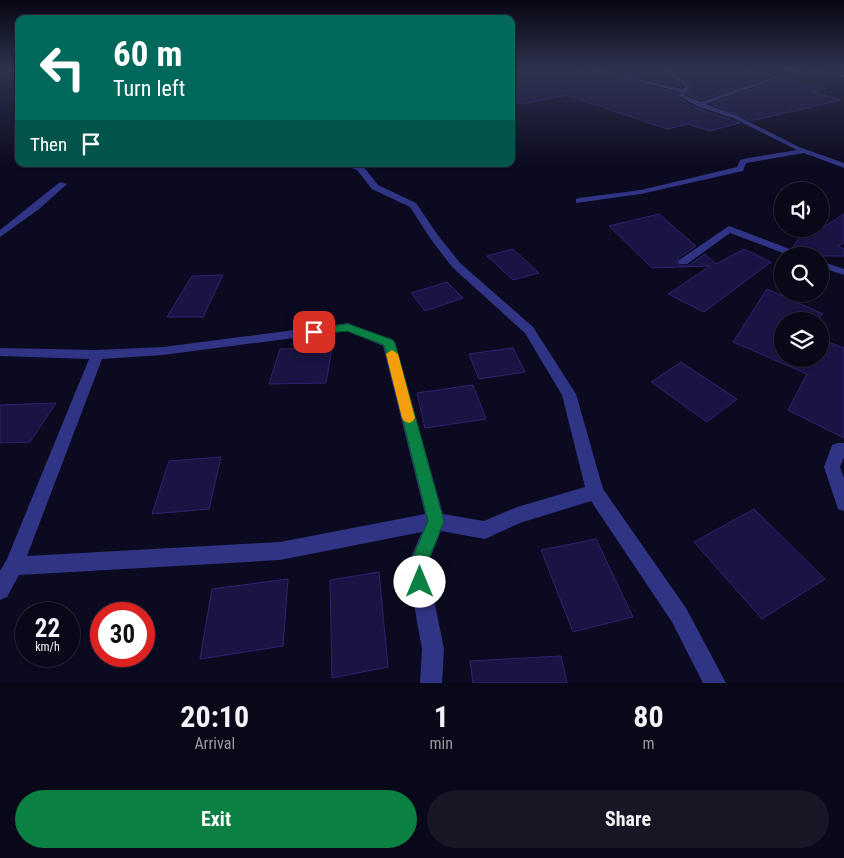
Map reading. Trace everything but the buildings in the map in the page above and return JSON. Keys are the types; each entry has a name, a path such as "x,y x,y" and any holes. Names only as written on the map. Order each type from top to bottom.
{"street":[{"path":"693,102 735,117 804,151 844,166"},
{"path":"699,105 708,102"},
{"path":"579,201 641,192 740,169 744,162 754,159 804,151"},
{"path":"356,167 360,168 375,187 413,205 456,266 529,330 569,394 595,492 679,615 715,683"},
{"path":"0,234 63,184"},
{"path":"683,262 729,229 776,247"},
{"path":"829,267 844,272"},
{"path":"0,352 97,355 163,350 348,327 389,343 436,521 417,566 432,648 431,683"},
{"path":"0,590 14,566 97,355"},
{"path":"844,450 838,450 832,467 844,503"},
{"path":"14,566 280,551 436,521 485,530 517,515 595,492"}],"slow traffic":[{"path":"392,354 409,418"}],"route":[{"path":"314,332 348,327 373,335 389,343 436,521 417,566 420,582"}]}
